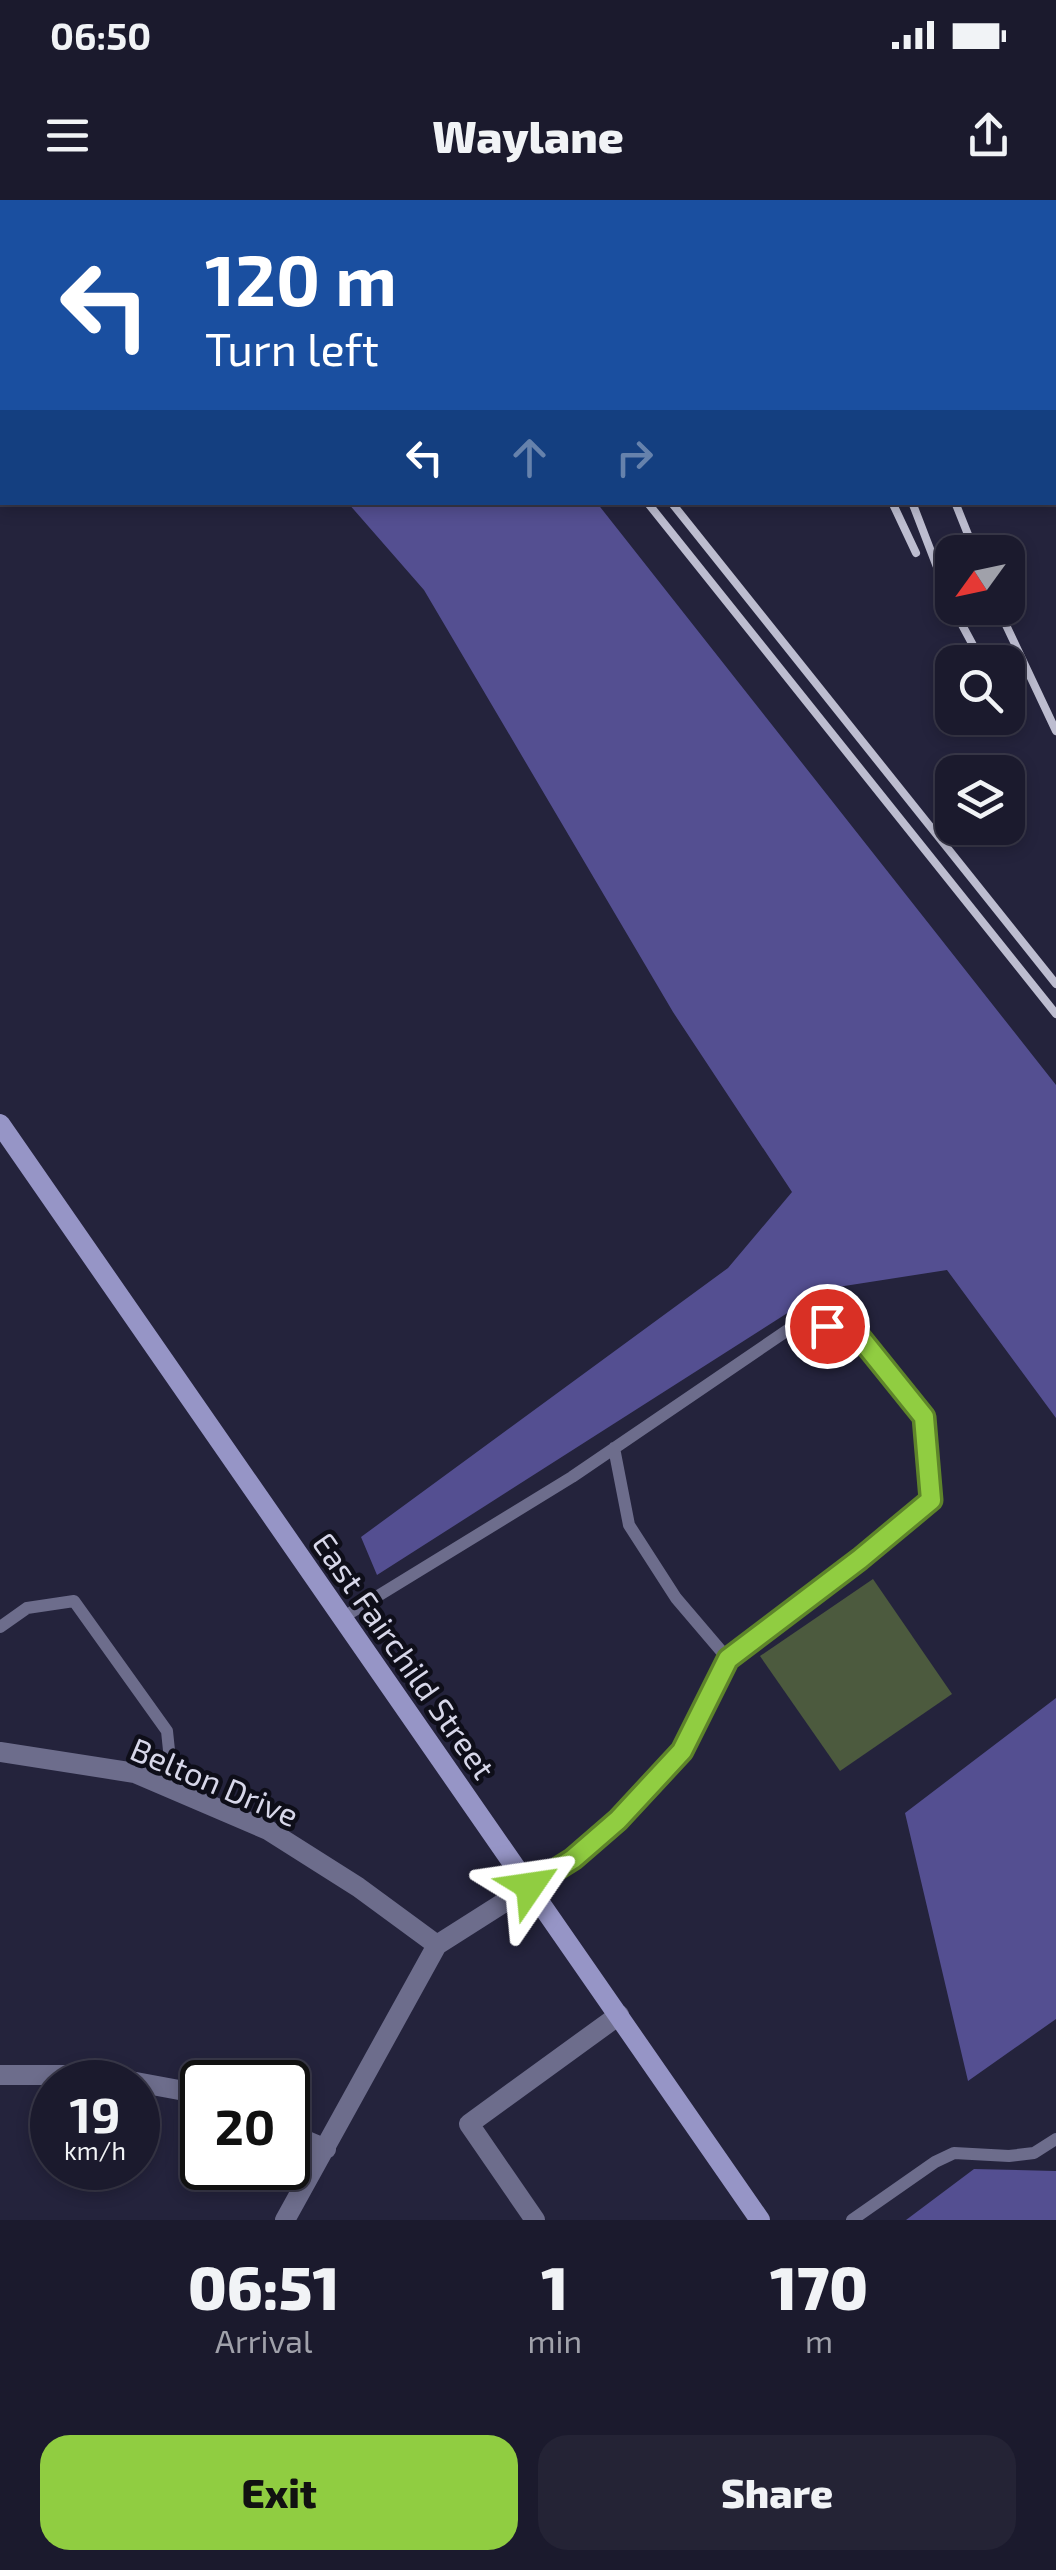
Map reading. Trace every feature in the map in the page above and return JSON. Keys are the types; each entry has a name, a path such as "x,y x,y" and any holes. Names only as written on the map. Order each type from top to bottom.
{"street":[{"name":"East Fairchild Street","path":"0,1124 760,2220"},
{"name":"Belton Drive","path":"0,1752 135,1773 268,1830 358,1887 438,1945"},
{"path":"285,2220 438,1945 530,1886"},
{"path":"535,2220 469,2124 619,2015"},
{"path":"0,2074 98,2075 180,2090"},
{"path":"310,2142 326,2149"}],"lane":[{"path":"342,1618 572,1477 800,1322 854,1330 924,1417 931,1500 728,1659 682,1751 618,1820 573,1859 530,1886"},
{"path":"614,1448 629,1525 676,1598 728,1659"},
{"path":"0,1627 28,1608 74,1601 167,1731 173,1789"},
{"path":"852,2220 954,2153 1034,2154 1056,2139"}],"shaded area":[{"path":"350,505 599,505 1056,1085 1056,1418 947,1270 825,1289 377,1575 361,1537 728,1268 792,1192 673,1012 424,590"},
{"path":"1056,1698 1056,2019 968,2081 905,1813"},
{"path":"974,2169 1056,2171 1056,2220 906,2220"}],"building":[{"path":"873,1579 952,1694 840,1771 760,1656"}],"railway":[{"path":"649,505 1056,1014"},
{"path":"673,505 1056,984"},
{"path":"893,505 916,553"},
{"path":"913,505 935,562"},
{"path":"956,505 968,535"},
{"path":"962,625 973,645"},
{"path":"1006,625 1056,731"}],"route":[{"path":"530,1886 573,1859 618,1820 682,1751 728,1659 931,1500 924,1417 854,1330 827,1326"}]}
